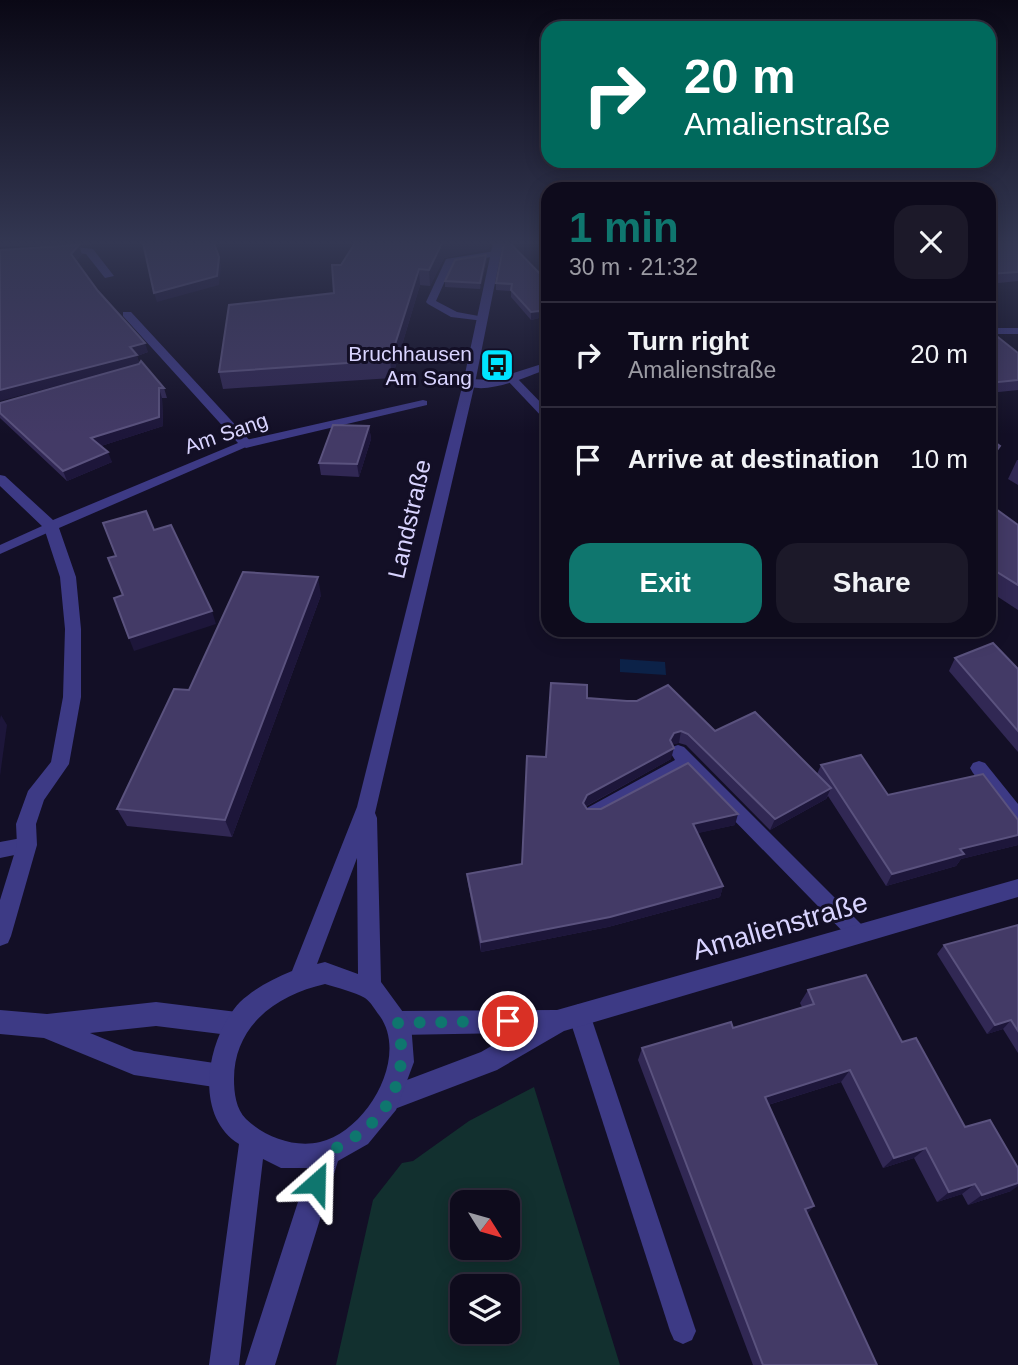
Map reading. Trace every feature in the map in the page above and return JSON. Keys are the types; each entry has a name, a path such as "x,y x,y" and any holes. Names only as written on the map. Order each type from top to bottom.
{"street":[{"name":"Landstraße","path":"301,976 367,807 469,383 484,307"},
{"path":"127,314 246,444"},
{"path":"996,335 1018,331"},
{"path":"469,383 493,384 541,367"},
{"name":"Am Sang","path":"51,526 246,444"},
{"path":"0,480 51,526 68,576 73,629 72,697 60,764 35,797 26,824 27,845 0,936"},
{"name":"Landstraße","path":"367,807 370,986"},
{"name":"Amalienstraße","path":"392,1098 488,1061 569,1018 1018,888"},
{"path":"325,973 349,976 370,986 387,1003 398,1023 403,1046 401,1072 392,1098 376,1121 354,1140 328,1152 301,1158 274,1154 252,1143 234,1125 223,1102 220,1076 225,1049 237,1024 255,1003 277,987 301,976 325,973"},
{"path":"0,1022 47,1027 156,1014 237,1024"},
{"name":"Amalienstraße","path":"398,1023 569,1018"},
{"path":"47,1027 134,1063 220,1076"},
{"path":"224,1365 252,1143"},
{"path":"260,1365 328,1152"}],"lane":[{"path":"439,307 454,315 481,319"},
{"path":"511,378 541,410"},
{"name":"Am Sang","path":"246,444 423,403"},
{"path":"0,550 23,542 51,526"},
{"path":"593,813 682,757 858,934"},
{"path":"979,768 1018,817"},
{"path":"0,850 27,845"},
{"path":"569,1018 683,1331"}],"green space":[{"path":"534,1087 620,1365 336,1365 373,1200 402,1163 413,1161 469,1121"}],"water":[{"path":"620,659 665,662 666,675 620,672"}],"building":[{"path":"0,307 112,307 145,343 130,347 137,355 0,390"},
{"path":"229,307 407,307 390,360 219,372"},
{"path":"526,307 541,307 541,313 531,312"},
{"path":"996,336 1018,353 1018,380 996,382"},
{"path":"141,361 164,388 159,388 159,417 91,438 108,452 63,471 0,413 0,403 139,364"},
{"path":"333,425 369,426 357,464 319,463"},
{"path":"996,509 1018,525 1018,585 996,571"},
{"path":"146,511 154,530 171,525 212,611 129,638 114,598 123,595 108,558 116,556 103,523"},
{"path":"243,572 318,577 225,820 117,809 174,689 189,690"},
{"path":"993,643 1018,669 1018,731 955,658"},
{"path":"551,683 587,685 587,698 627,701 637,701 668,685 715,731 755,712 831,788 775,819 688,734 681,731 674,733 670,740 674,748 587,795 583,803 587,809 601,809 688,763 738,814 693,824 723,886 610,917 481,942 467,874 522,864 527,756 546,757"},
{"path":"861,755 888,795 983,774 1018,820 1018,835 960,849 964,854 892,874 821,765"},
{"path":"1018,925 1018,1031 1011,1020 995,1025 944,945"},
{"path":"866,975 902,1042 916,1038 965,1127 990,1120 1018,1168 1018,1183 982,1195 975,1184 949,1192 926,1148 894,1158 850,1070 765,1097 814,1206 805,1209 877,1365 763,1365 642,1048 731,1022 733,1028 814,1004 808,990"}],"place":[{"name":"Bruchhausen Am Sang","path":"497,365"}],"route":[{"path":"316,1183 328,1152 354,1140 376,1121 392,1098 401,1072 403,1046 398,1023 508,1021"}]}
